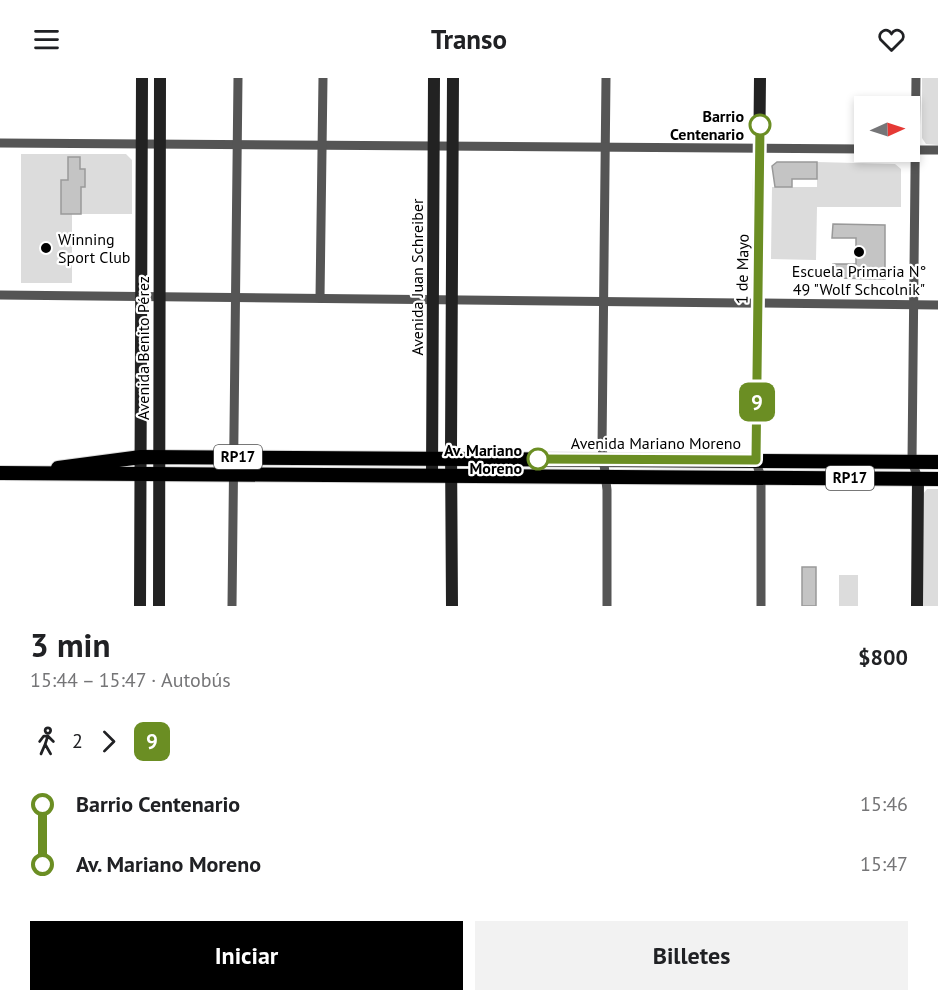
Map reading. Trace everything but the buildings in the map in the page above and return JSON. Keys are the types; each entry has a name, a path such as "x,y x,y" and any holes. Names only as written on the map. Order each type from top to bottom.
{"main road":[{"name":"Avenida Benito Pérez","path":"140,606 142,78"},
{"name":"Avenida Benito Pérez","path":"159,606 160,78"},
{"name":"Avenida Juan Schreiber","path":"432,476 434,78"},
{"name":"Avenida Juan Schreiber","path":"453,78 453,606"},
{"name":"1 de Mayo","path":"756,460 760,78"},
{"name":"Avenida Mariano Moreno","path":"26,473 102,460 141,457 938,462"},
{"name":"RP17","path":"0,473 26,473"},
{"name":"Avenida Mariano Moreno","path":"26,473 938,479"},
{"path":"917,606 918,478"}],"street":[{"path":"232,606 238,78"},
{"path":"320,298 323,78"},
{"path":"606,78 603,459 607,606"},
{"path":"915,96 916,78"},
{"path":"0,143 854,149"},
{"path":"920,150 938,150"},
{"path":"912,162 912,461 918,478"},
{"path":"0,295 938,305"},
{"path":"756,460 761,478 761,606"}],"shaded area":[{"path":"922,78 938,78 938,145 926,144 922,138"},
{"name":"Winning Sport Club","path":"21,154 126,154 132,160 132,214 72,214 72,283 21,283"},
{"path":"817,162 895,164 901,169 901,207 817,207 816,260 771,259 772,187 817,187"},
{"path":"927,489 938,489 938,606 923,606 923,494"},
{"path":"839,575 858,575 858,606 839,606"}],"bus line":[{"name":"9","path":"538,459 756,460 760,125"}],"place":[{"name":"Barrio Centenario","path":"760,125"},
{"name":"Winning Sport Club","path":"46,248"},
{"name":"Escuela Primaria N° 49 \"Wolf Schcolnik\"","path":"859,252"},
{"name":"Av. Mariano Moreno","path":"538,459"}]}
